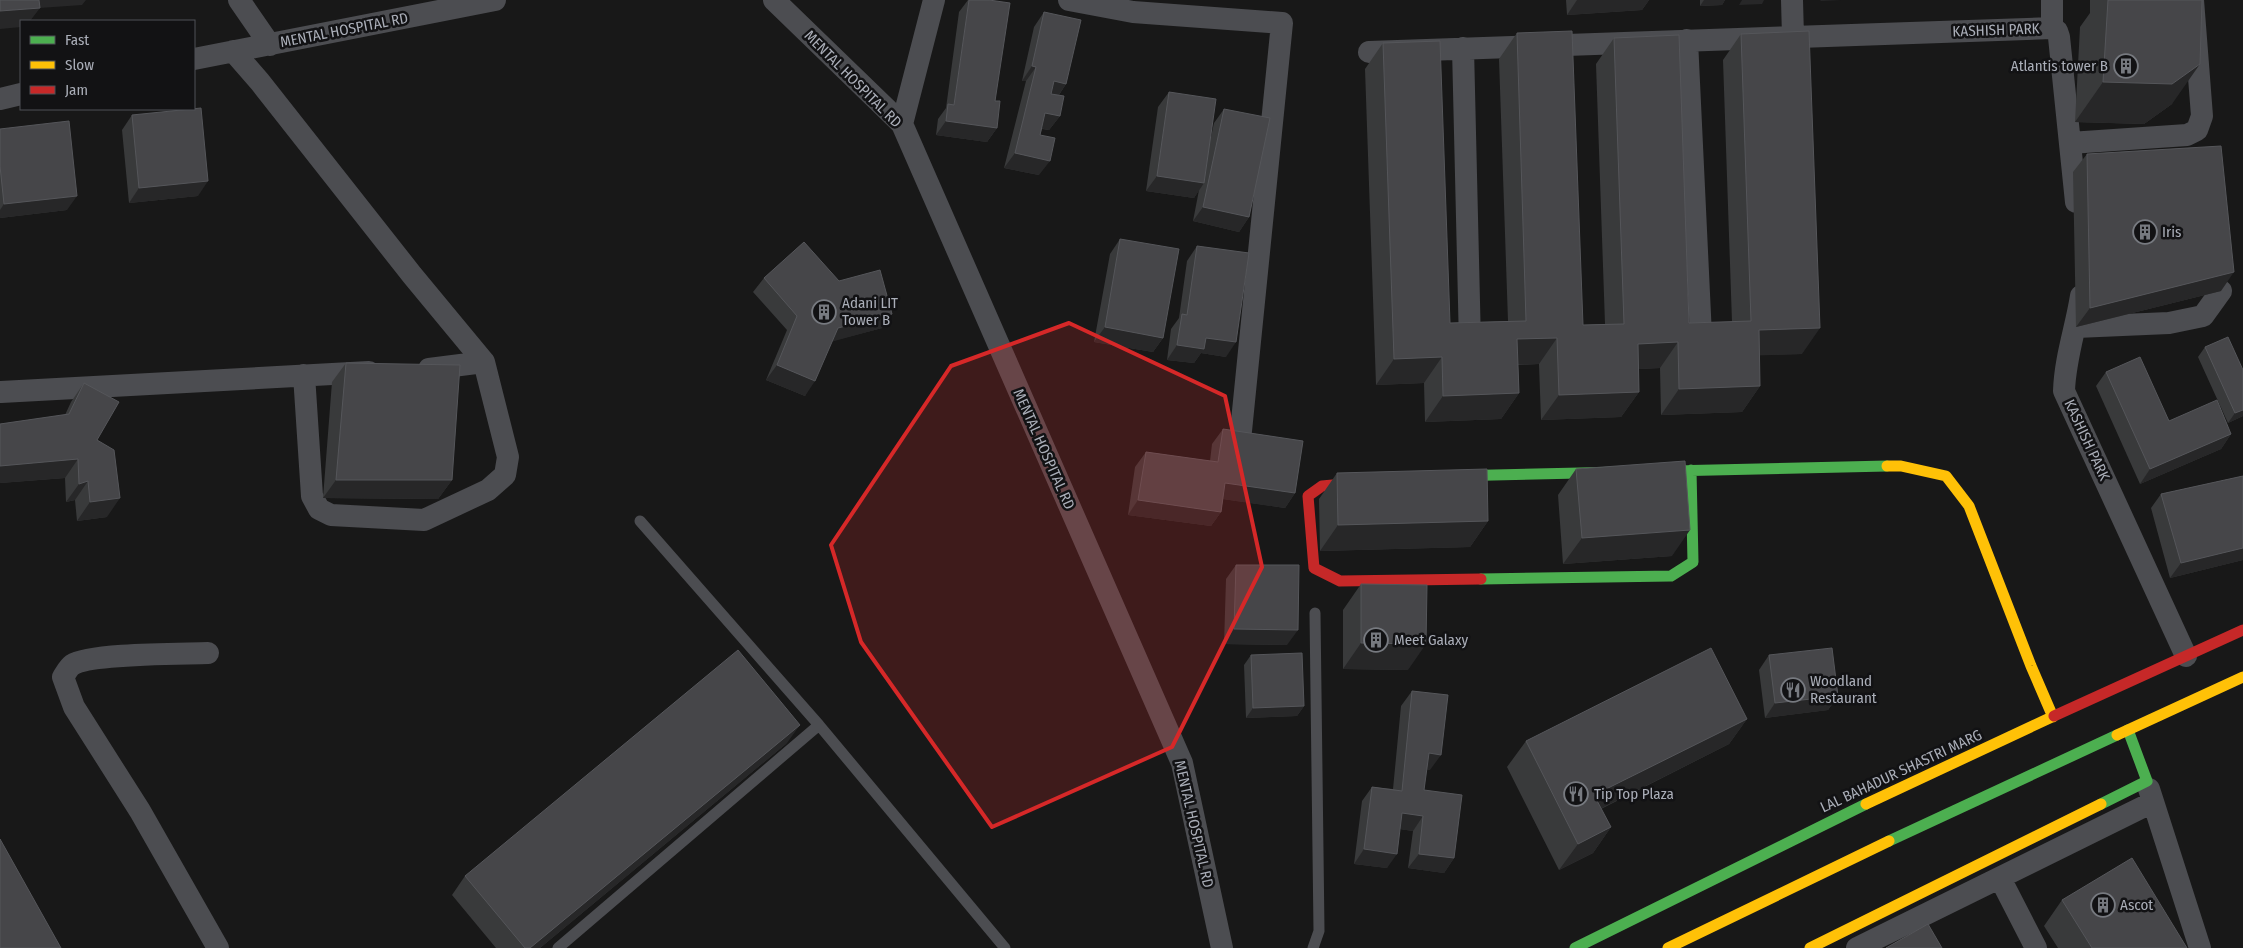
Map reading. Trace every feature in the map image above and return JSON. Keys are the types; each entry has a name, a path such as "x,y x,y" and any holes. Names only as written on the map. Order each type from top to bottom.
{"street":[{"path":"239,0 270,45"},
{"name":"MENTAL HOSPITAL RD","path":"195,59 495,0"},
{"name":"MENTAL HOSPITAL RD","path":"774,0 902,124 1182,763 1222,948"},
{"path":"902,124 934,0"},
{"path":"1069,0 1133,12 1282,23 1241,431"},
{"path":"1792,0 1793,37"},
{"path":"2052,0 2052,28"},
{"path":"2070,143 2186,135 2198,130 2202,116 2193,0"},
{"name":"KASHISH PARK","path":"1369,52 1463,48 1568,55 1687,40 2052,28 2057,31 2059,37 2078,218"},
{"path":"1687,40 1701,336"},
{"path":"1463,48 1470,344"},
{"path":"233,51 260,82 412,275 484,362 508,457 505,475 488,490 424,520 331,515 319,509 312,496 304,375"},
{"path":"0,99 20,94"},
{"name":"KASHISH PARK","path":"2084,273 2076,327 2065,368 2064,391 2186,656"},
{"path":"2076,327 2169,323 2203,316 2221,291"},
{"path":"1,392 403,370 484,362"},
{"path":"1438,477 1477,474 1901,466 1946,476 1969,506 2053,716"},
{"path":"1380,481 1322,486 1308,496 1314,568 1340,581 1671,576 1693,562 1691,470"},
{"name":"LAL BAHADUR SHASTRI MARG","path":"1575,948 1893,790 2243,630"},
{"path":"208,653 91,659 72,665 63,677 74,707 140,811 218,948"},
{"path":"1668,948 1863,853 2243,677"},
{"path":"2128,730 2200,948"},
{"path":"1857,948 2000,878 2150,792"},
{"path":"1810,948 2150,792"},
{"path":"2000,878 2036,948"},
{"path":"1912,921 1922,941"}],"lane":[{"path":"640,521 819,725 1005,948"},
{"path":"1313,948 1319,931 1315,613"},
{"path":"558,948 819,725"}],"highlighted area":[{"path":"1069,323 1225,396 1262,567 1172,747 992,827 861,642 831,545 951,366"}],"building":[{"path":"0,0 39,0 40,8 0,11"},
{"path":"969,0 1010,3 995,101 1000,101 997,128 946,121 948,104 954,105"},
{"path":"2108,0 2202,0 2200,64 2172,84 2103,82"},
{"path":"1044,12 1081,20 1066,84 1054,81 1051,94 1064,96 1060,116 1045,113 1040,135 1055,138 1050,161 1015,153 1036,67 1032,66"},
{"path":"1572,31 1583,325 1624,324 1614,38 1679,35 1689,323 1751,321 1741,34 1809,31 1820,328 1759,330 1760,386 1679,389 1678,342 1638,344 1639,392 1559,395 1557,338 1517,339 1519,393 1443,396 1442,357 1394,359 1383,43 1440,41 1450,323 1526,321 1517,33"},
{"path":"1169,92 1216,99 1204,183 1157,176"},
{"path":"201,108 208,181 139,188 132,115"},
{"path":"1224,109 1270,118 1249,217 1203,207"},
{"path":"69,121 77,196 4,204 0,166 0,129"},
{"name":"Iris","path":"2221,146 2234,272 2090,308 2087,154"},
{"path":"1120,239 1179,249 1163,338 1105,327"},
{"name":"Adani LIT Tower B","path":"804,242 839,281 880,270 892,314 838,328 815,381 777,365 797,316 764,278"},
{"path":"1197,246 1249,253 1236,342 1206,338 1204,349 1177,345 1182,314 1187,315"},
{"path":"2228,337 2243,370 2243,410 2235,413 2205,347"},
{"path":"2140,357 2169,421 2217,400 2231,434 2150,469 2106,372"},
{"path":"346,363 460,365 452,480 336,480"},
{"path":"84,383 119,402 97,440 114,450 120,498 90,502 88,481 79,484 78,459 0,466 0,424 69,414"},
{"path":"1223,429 1303,441 1295,493 1225,483 1221,512 1138,500 1146,452 1218,462"},
{"path":"1685,461 1690,530 1582,538 1576,469"},
{"path":"1487,469 1488,521 1338,525 1337,473"},
{"path":"2243,476 2243,548 2181,563 2161,494"},
{"path":"1236,565 1299,565 1298,630 1234,629"},
{"path":"1361,584 1427,585 1426,644 1361,643"},
{"name":"Tip Top Plaza","path":"1711,648 1747,719 1594,795 1611,827 1578,844 1526,741"},
{"path":"1832,648 1838,696 1775,703 1769,655"},
{"path":"738,650 800,725 530,948 525,948 465,876"},
{"path":"1302,653 1304,706 1253,708 1251,655"},
{"path":"1412,691 1448,695 1441,755 1429,753 1424,790 1462,795 1454,858 1419,854 1423,816 1402,813 1397,854 1364,849 1372,787 1402,791"},
{"path":"0,839 61,948 0,948"},
{"path":"2132,858 2187,948 2092,948 2062,900"},
{"path":"1928,924 1942,948 1886,948"}],"traffic: fast":[{"path":"1451,476 1887,466"},
{"path":"1481,579 1671,576 1693,562 1691,470"},
{"path":"2101,804 2147,781 2128,730"},
{"path":"1889,841 2117,735"},
{"path":"1575,948 1866,804"}],"traffic: slow":[{"path":"1887,466 1901,466 1946,476 1969,506 2031,666 2053,717"},
{"path":"2117,735 2243,677"},
{"path":"1866,804 2054,716"},
{"path":"1810,948 2101,804"},
{"path":"1668,948 1889,841"}],"traffic: jam":[{"path":"1365,482 1322,486 1308,496 1314,568 1340,581 1481,579"},
{"path":"2054,716 2243,630"}],"place":[{"name":"Atlantis tower B","path":"2126,66"},
{"name":"Iris","path":"2145,232"},
{"name":"Adani LIT Tower B","path":"824,312"},
{"name":"Meet Galaxy","path":"1376,640"},
{"name":"Woodland Restaurant","path":"1793,690"},
{"name":"Tip Top Plaza","path":"1576,794"},
{"name":"Ascot","path":"2103,905"}]}
